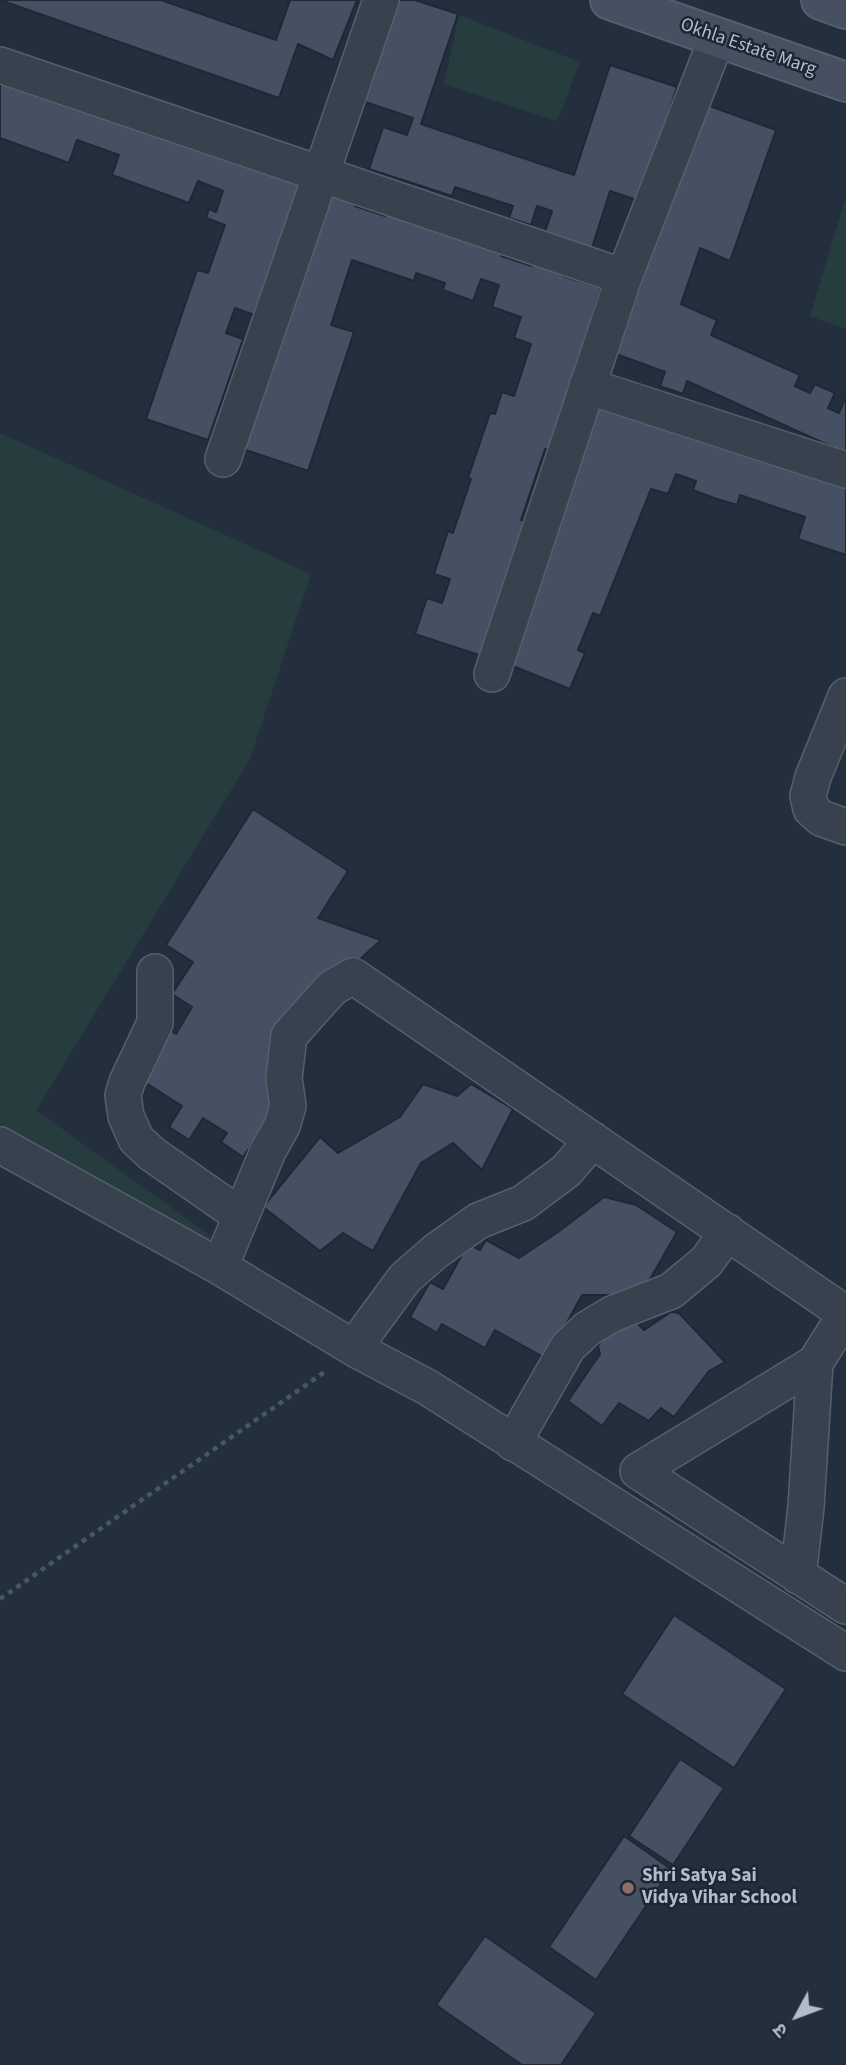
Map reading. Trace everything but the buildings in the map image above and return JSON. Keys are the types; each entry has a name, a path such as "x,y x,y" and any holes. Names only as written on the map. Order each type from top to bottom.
{"main road":[{"name":"Okhla Estate Marg","path":"610,0 846,82"},
{"path":"821,0 846,9"}],"street":[{"path":"223,459 381,0"},
{"path":"492,674 624,276 718,38"},
{"path":"0,65 624,276"},
{"path":"587,386 846,470"},
{"path":"846,696 808,796 811,809 821,818 846,827"},
{"path":"155,972 155,1023 127,1082 123,1095 126,1116 136,1139 152,1154 241,1216"},
{"path":"220,1267 268,1151 282,1126 288,1106 284,1077 289,1036 332,989 353,976 846,1314 815,1363 638,1471 846,1606"},
{"path":"356,1350 366,1331 405,1278 436,1251 478,1221 523,1203 556,1179 593,1140"},
{"path":"0,1145 220,1267 356,1350 427,1387 846,1653"},
{"path":"513,1443 568,1346 587,1329 612,1314 671,1291 706,1262 728,1232"},
{"path":"798,1576 806,1507 815,1363"}],"path":[{"path":"0,1599 356,1350"}],"green space":[{"path":"459,15 580,62 557,121 444,84"},
{"path":"846,196 846,329 810,316"},
{"path":"0,433 311,574 250,759 36,1110 212,1237 196,1262 0,1159"}],"place":[{"name":"Shri Satya Sai Vidya Vihar School","path":"628,1888"}]}
